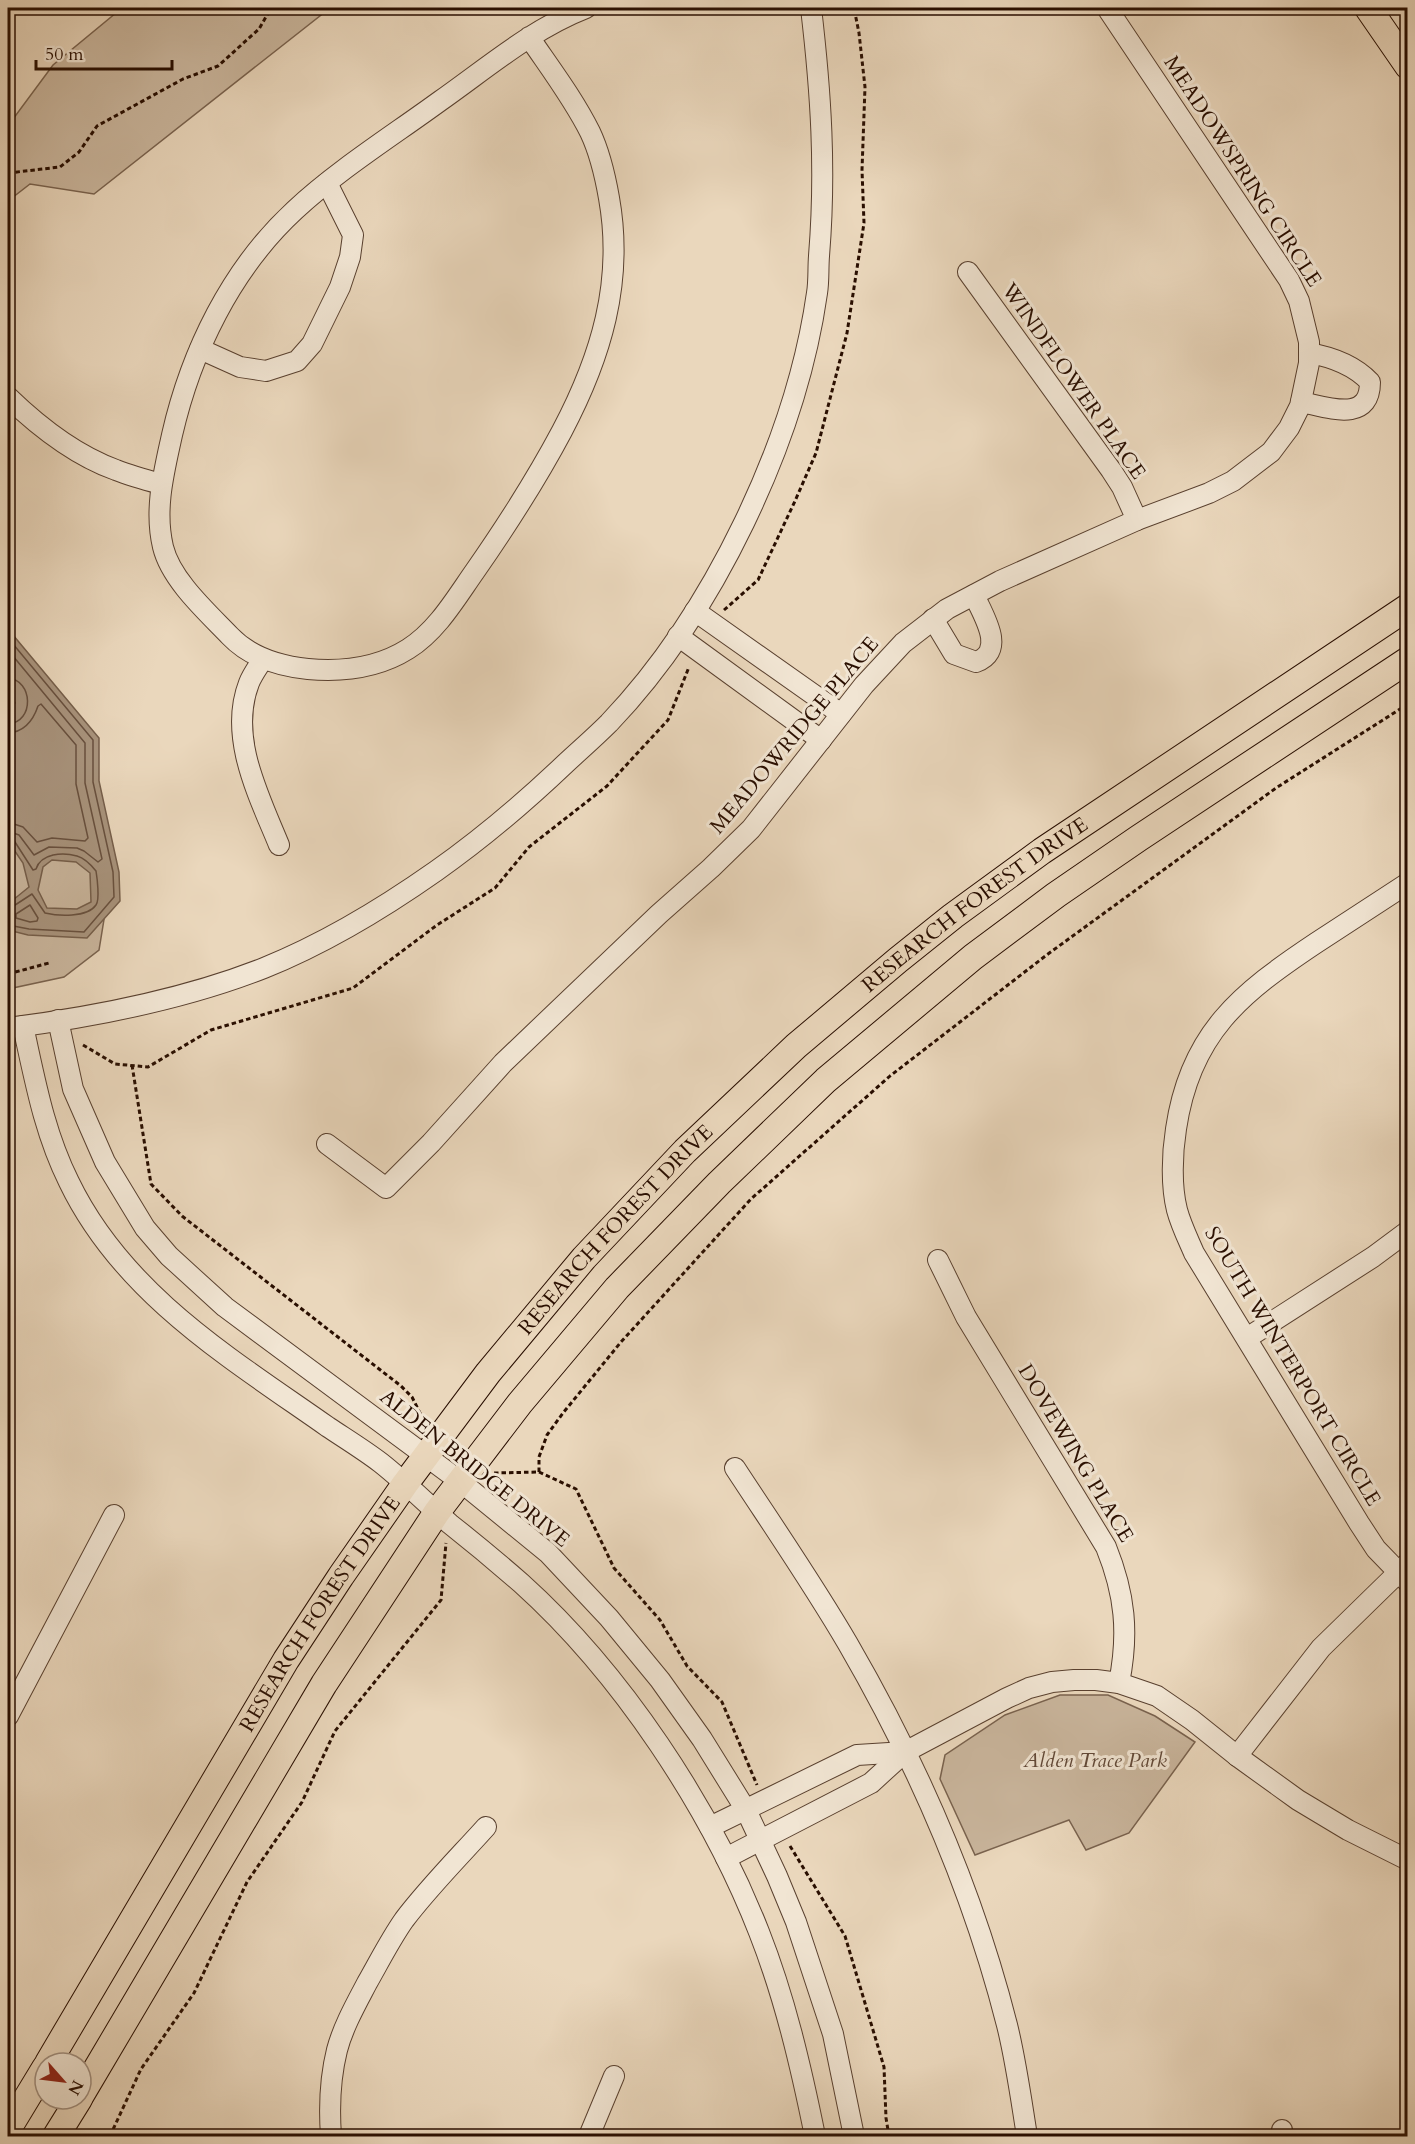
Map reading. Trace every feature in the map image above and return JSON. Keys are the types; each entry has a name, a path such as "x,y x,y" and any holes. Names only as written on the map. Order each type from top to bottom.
{"main road":[{"path":"1368,8 1407,66"},
{"name":"RESEARCH FOREST DRIVE","path":"55,2051 286,1660 341,1576 405,1484 488,1373 584,1258 685,1151 796,1046 898,960 1000,882 1407,607"},
{"name":"RESEARCH FOREST DRIVE","path":"93,2075 324,1684 446,1520 520,1403 617,1288 719,1183 826,1080 964,965 1021,921 1139,838 1407,660"},
{"path":"8,2129 33,2088"},
{"name":"RESEARCH FOREST DRIVE","path":"56,2136 71,2111"}],"street":[{"path":"529,37 571,97 591,134 604,173 615,242 610,297 598,350 572,412 537,479 516,511 449,609 410,649 370,665 344,671 300,668 263,659 239,645 197,602 173,569 163,548 159,509 161,484 184,391 210,326 257,253 295,210 327,183 529,37 586,8"},
{"path":"811,8 822,114 823,201 818,289 797,390 768,468 724,563 658,664 609,723 530,797 468,849 352,926 262,969 188,994 126,1009 15,1027 53,1145 74,1192 90,1220 115,1254 169,1311 206,1341 380,1463 522,1585 582,1645 630,1705 711,1827 759,1933 794,2040 815,2136"},
{"name":"MEADOWSPRING CIRCLE","path":"1107,8 1288,280 1299,301 1309,342 1309,363 1301,404"},
{"path":"200,349 240,366 266,371 297,361 312,344 340,287 350,257 354,235 327,183"},
{"name":"WINDFLOWER PLACE","path":"968,272 1112,470 1137,520"},
{"path":"1301,404 1352,410 1364,404 1370,395 1370,382 1360,372 1326,356 1309,353"},
{"path":"8,398 29,417 70,446 114,470 161,484"},
{"name":"MEADOWRIDGE PLACE","path":"327,1144 386,1188 431,1143 503,1063 751,829 864,685 903,643 933,619 1000,581 1137,520 1209,493 1233,481 1271,452 1301,404"},
{"path":"933,619 954,654 976,662 984,659 993,639 974,595"},
{"path":"694,611 841,714"},
{"path":"678,636 821,740"},
{"path":"263,659 248,683 243,732 245,755 279,845"},
{"name":"SOUTH WINTERPORT CIRCLE","path":"1404,1572 1376,1549 1194,1253 1177,1209 1174,1187 1174,1139 1183,1092 1202,1048 1231,1007 1275,970 1407,883"},
{"name":"ALDEN BRIDGE DRIVE","path":"58,1020 73,1089 105,1162 145,1228 169,1256 225,1307 468,1488 548,1553 609,1618 660,1680 702,1739 746,1810 796,1923 833,2034 854,2136"},
{"path":"1247,1338 1373,1257 1407,1231"},
{"name":"DOVEWING PLACE","path":"938,1260 966,1317 1106,1547 1120,1588 1124,1612 1124,1655 1119,1683"},
{"path":"735,1468 848,1644 905,1752 937,1819 979,1926 1007,2026 1027,2136"},
{"path":"8,1716 114,1515"},
{"path":"1238,1756 1321,1648 1404,1572"},
{"path":"726,1858 871,1783 905,1752 1029,1688 1052,1682 1096,1680 1119,1683 1157,1696 1308,1806 1348,1830 1407,1860"},
{"path":"711,1827 856,1755 905,1752"},
{"path":"331,2136 329,2111 338,2049 345,2028 362,1994 392,1938 405,1920 486,1827"},
{"path":"589,2136 614,2076"}],"path":[{"path":"8,173 60,167 79,152 97,126 183,79 218,66 259,29 271,8"},
{"path":"714,625 720,614 758,580 790,511 816,453 847,333 864,223 862,170 866,87 860,33 854,8"},
{"path":"64,1047 84,1045 115,1064 148,1067 211,1030 353,988 437,925 495,888 529,847 607,786 668,720 688,668 698,651"},
{"path":"539,1472 539,1457 547,1435 563,1413 621,1342 751,1199 891,1076 1048,954 1276,788 1407,704"},
{"path":"8,974 49,963"},
{"path":"468,1488 498,1474"},
{"path":"110,2136 141,2069 194,1993 247,1882 302,1802 335,1731 441,1600 446,1520"}],"green space":[{"path":"122,8 330,8 94,194 30,184 8,201 8,152 13,119 53,65"},
{"path":"8,785 96,862 107,901 99,950 64,977 8,989"},
{"name":"Alden Trace Park","path":"1060,1695 1108,1695 1155,1716 1195,1742 1129,1833 1086,1850 1069,1820 975,1855 940,1779 945,1755 1005,1715"}],"water":[{"path":"8,629 99,738 99,781 119,872 120,901 87,938 28,935 8,930 8,904 29,887 23,863 8,841 8,714 15,703 8,687","holes":["52,860 76,862 90,873 91,902 77,909 47,908 38,890 43,867"]}]}
